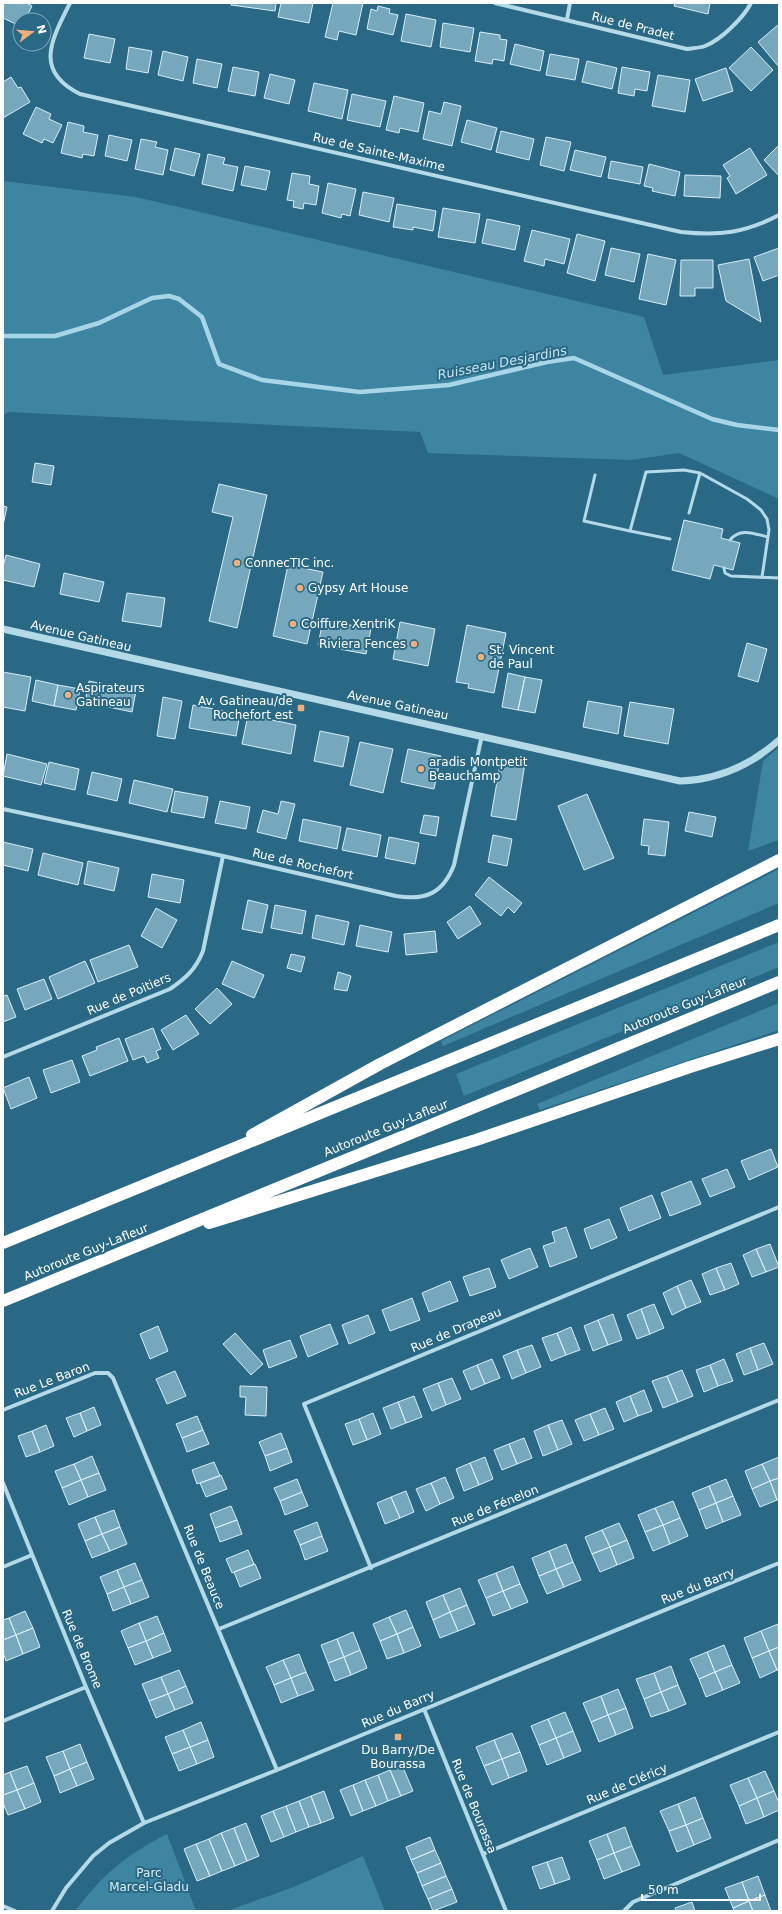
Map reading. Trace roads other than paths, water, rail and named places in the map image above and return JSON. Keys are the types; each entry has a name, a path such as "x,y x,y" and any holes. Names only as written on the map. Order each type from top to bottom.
{"highway":[{"path":"202,1162 380,1064 779,860"},
{"path":"3,1243 779,925"},
{"name":"Autoroute Guy-Lafleur","path":"3,1301 779,982"},
{"path":"132,1248 476,1140 779,1038"}],"street":[{"name":"Rue de Sainte-Maxime","path":"70,3 54,37 50,53 50,64 54,74 61,82 80,94 681,232 702,234 736,231 753,228 779,215"},
{"name":"Rue de Pradet","path":"495,3 567,19 674,46 696,48 706,46 714,41 739,20 751,3"},
{"path":"567,19 570,3"},
{"name":"Avenue Gatineau","path":"3,629 482,735 680,781 699,780 730,770 752,760 779,740"},
{"name":"Rue de Rochefort","path":"3,809 223,856 396,896 410,898 422,897 432,893 442,886 450,877 454,865 482,735"},
{"name":"Rue de Poitiers","path":"3,1057 170,989 191,973 199,962 203,951 223,856"},
{"name":"Rue de Drapeau","path":"372,1568 304,1404 779,1207"},
{"name":"Rue Le Baron","path":"3,1410 95,1373 108,1373"},
{"name":"Rue de Beauce","path":"108,1373 118,1386 277,1770"},
{"name":"Rue de Fénelon","path":"219,1629 372,1568 779,1400"},
{"name":"Rue de Brome","path":"3,1483 86,1687 144,1823"},
{"path":"3,1567 32,1555"},
{"name":"Rue du Barry","path":"52,1911 66,1888 93,1856 108,1844 144,1823 277,1770 779,1563"},
{"path":"3,1721 86,1687"},
{"name":"Rue de Bourassa","path":"424,1709 506,1911"},
{"name":"Rue de Cléricy","path":"483,1854 779,1732"},
{"path":"624,1911 633,1902 779,1840"},
{"path":"3,1906 15,1911"}],"lane":[{"path":"630,531 646,472 684,470 700,473 747,499 760,510 767,519 769,530 762,577"},
{"path":"689,514 700,473"},
{"path":"595,475 584,521 670,539"},
{"path":"730,540 734,535 740,533 768,537"},
{"path":"724,568 725,573 731,576 779,578"}],"waterway":[{"name":"Ruisseau Desjardins","path":"3,336 55,336 99,323 152,298 169,296 179,299 202,317 219,364 262,380 360,392 449,385 547,362 574,358 712,419 737,425 779,430"}],"place":[{"name":"ConnecTIC inc.","path":"237,563"},
{"name":"Gypsy Art House","path":"300,588"},
{"name":"Coiffure XentriK","path":"293,624"},
{"name":"Riviera Fences","path":"414,644"},
{"name":"St. Vincent de Paul","path":"481,657"},
{"name":"Aspirateurs Gatineau","path":"68,695"},
{"name":"Av. Gatineau/de Rochefort est","path":"301,708"},
{"name":"aradis Montpetit Beauchamp","path":"421,769"},
{"name":"Du Barry/De Bourassa","path":"398,1737"}],"park label":[{"name":"Parc Marcel-Gladu","path":"149,1880"}]}
